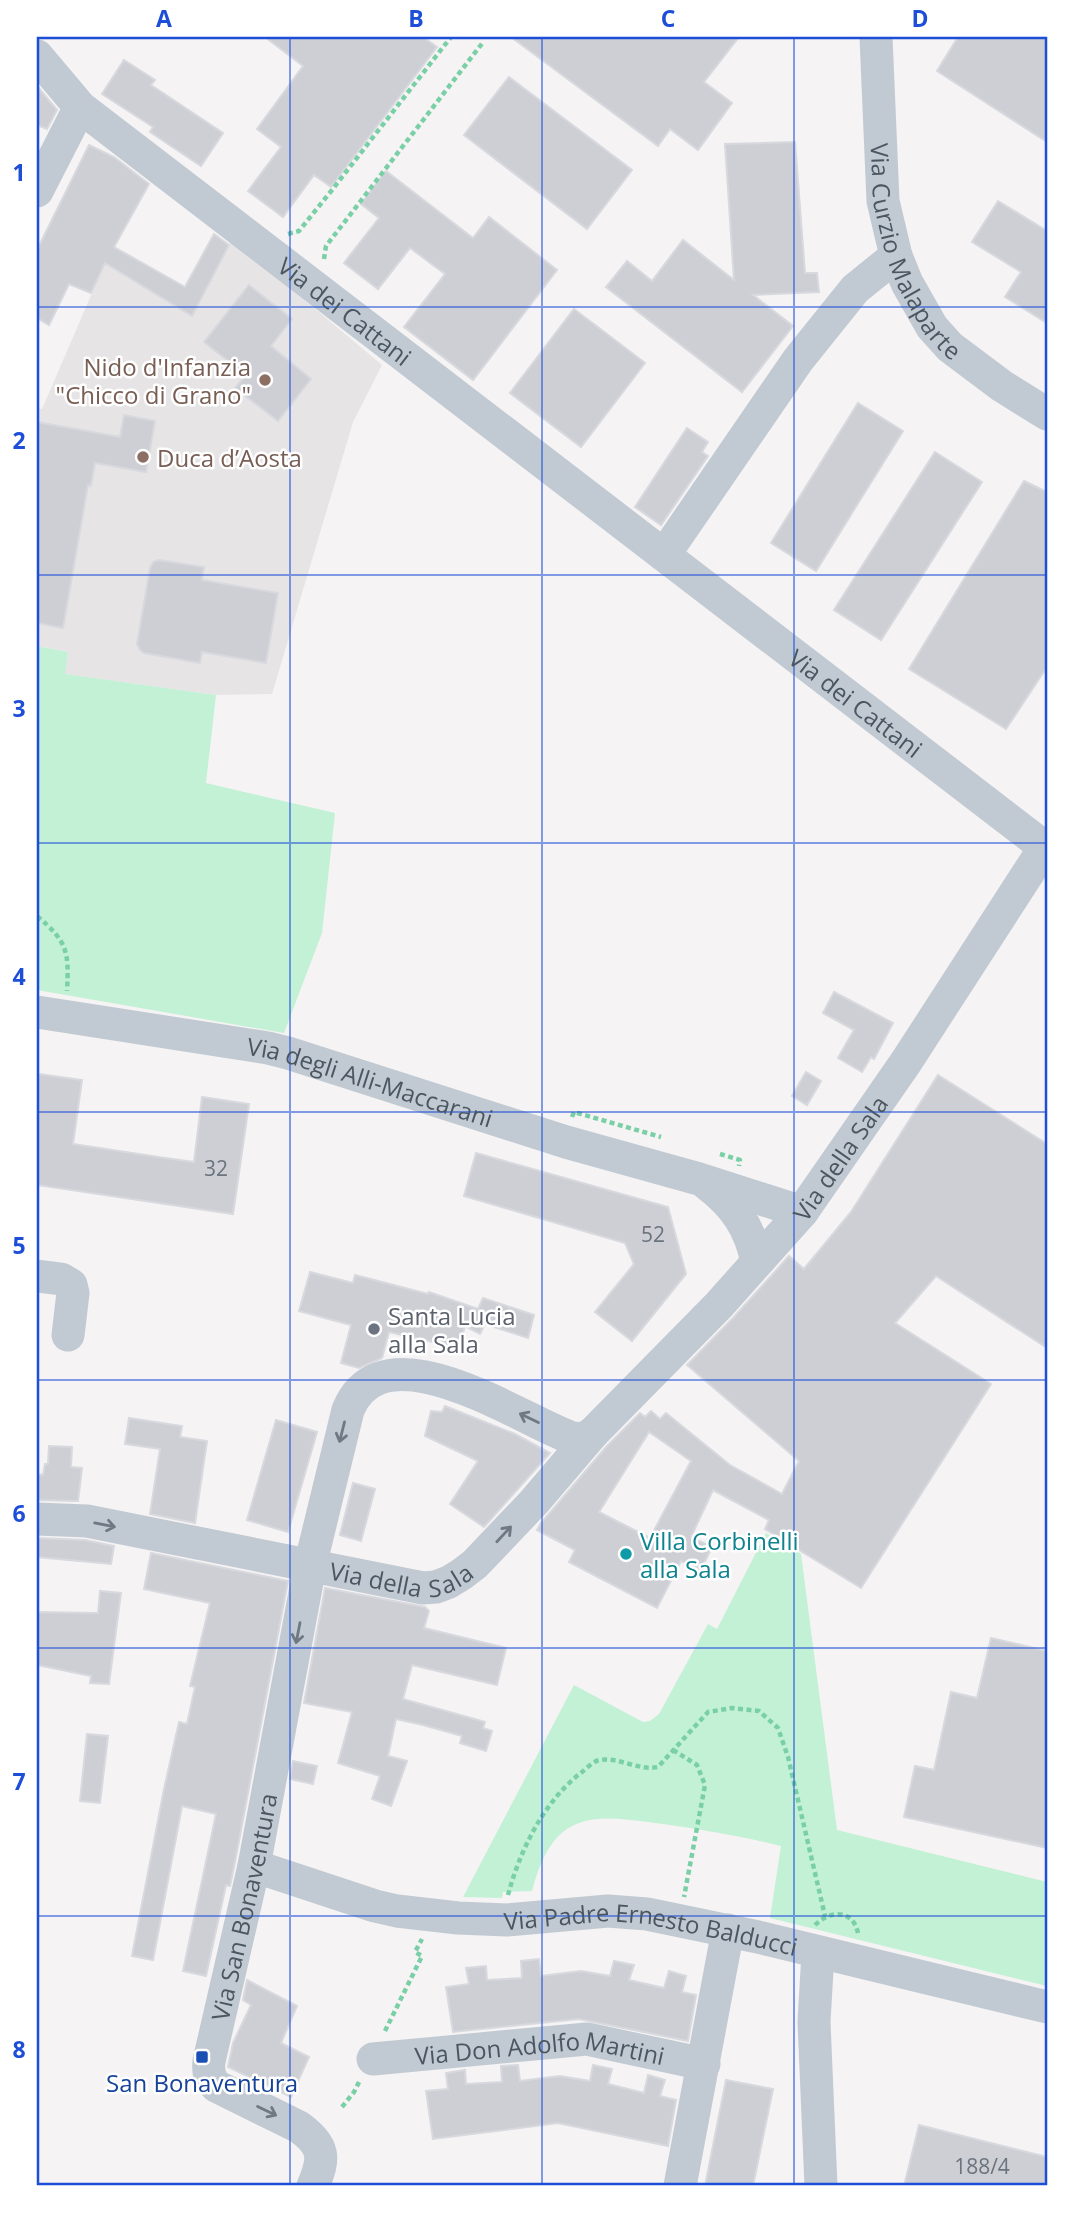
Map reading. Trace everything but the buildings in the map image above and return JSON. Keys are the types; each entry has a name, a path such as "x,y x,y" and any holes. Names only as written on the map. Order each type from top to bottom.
{"street":[{"name":"Via Curzio Malaparte","path":"876,37 883,201 895,256 932,327 950,348 1002,386 1047,414"},
{"name":"Via dei Cattani","path":"37,57 80,107 266,247 1046,848"},
{"path":"37,191 80,107"},
{"path":"664,555 798,360 855,289 895,256"},
{"name":"Via della Sala","path":"37,1519 87,1521 423,1588 449,1582 475,1564 534,1502 576,1444 719,1305 802,1212 906,1062 1046,848"},
{"name":"Via degli Alli-Maccarani","path":"51,1014 288,1053 566,1142 707,1166 802,1212"},
{"name":"Via degli Alli-Maccarani","path":"707,1166 750,1236 757,1262"},
{"path":"37,1276 61,1279 71,1285 73,1293 68,1335"},
{"name":"Via della Sala","path":"310,1566 348,1410 354,1396 369,1382 381,1377 405,1374 437,1380 492,1401 576,1444"},
{"name":"Via San Bonaventura","path":"310,1566 254,1866 208,2070 210,2079 216,2086 299,2127 311,2136 321,2151 322,2160 313,2186"},
{"name":"Via Padre Ernesto Balducci","path":"254,1866 397,1911 507,1920 608,1910 814,1942 814,2022 821,2186"},
{"path":"680,2186 728,1930"},
{"path":"814,1942 1047,2007"},
{"name":"Via Don Adolfo Martini","path":"372,2058 587,2039 704,2064"}],"path":[{"path":"266,247 272,239 299,231 451,37"},
{"path":"315,285 322,274 326,246 484,41"},
{"path":"37,916 55,932 67,951 68,970 51,1014"},
{"path":"571,1121 574,1112 663,1138"},
{"path":"707,1166 740,1160 737,1177"},
{"path":"507,1896 512,1877 540,1819 573,1779 597,1760 624,1761 646,1769 658,1767 708,1712 732,1708 759,1711 778,1728 788,1757 825,1916 814,1942"},
{"path":"673,1751 697,1765 705,1785 683,1902"},
{"path":"825,1916 834,1913 851,1918 856,1924 858,1944"},
{"path":"342,2107 354,2092 422,1956 415,1952 428,1929"}],"shaded area":[{"name":"Duca d’Aosta","path":"232,239 382,365 353,422 272,694 216,695 64,674 68,652 37,646 37,408 42,409 105,263 192,316"}],"green space":[{"path":"37,646 68,652 65,674 216,695 206,783 335,813 322,933 284,1033 37,990"},
{"path":"766,1533 801,1554 837,1830 1047,1882 1047,1986 770,1918 781,1846 682,1827 613,1819 579,1823 560,1834 553,1842 542,1861 532,1891 503,1892 502,1898 463,1897 574,1685 643,1722 650,1721 659,1714 708,1624 717,1629"}],"place":[{"name":"Nido d'Infanzia \"Chicco di Grano\"","path":"265,380"},
{"name":"Duca d’Aosta","path":"143,457"},
{"name":"Santa Lucia alla Sala","path":"374,1329"},
{"name":"Villa Corbinelli alla Sala","path":"626,1554"},
{"name":"San Bonaventura","path":"202,2057"}]}
